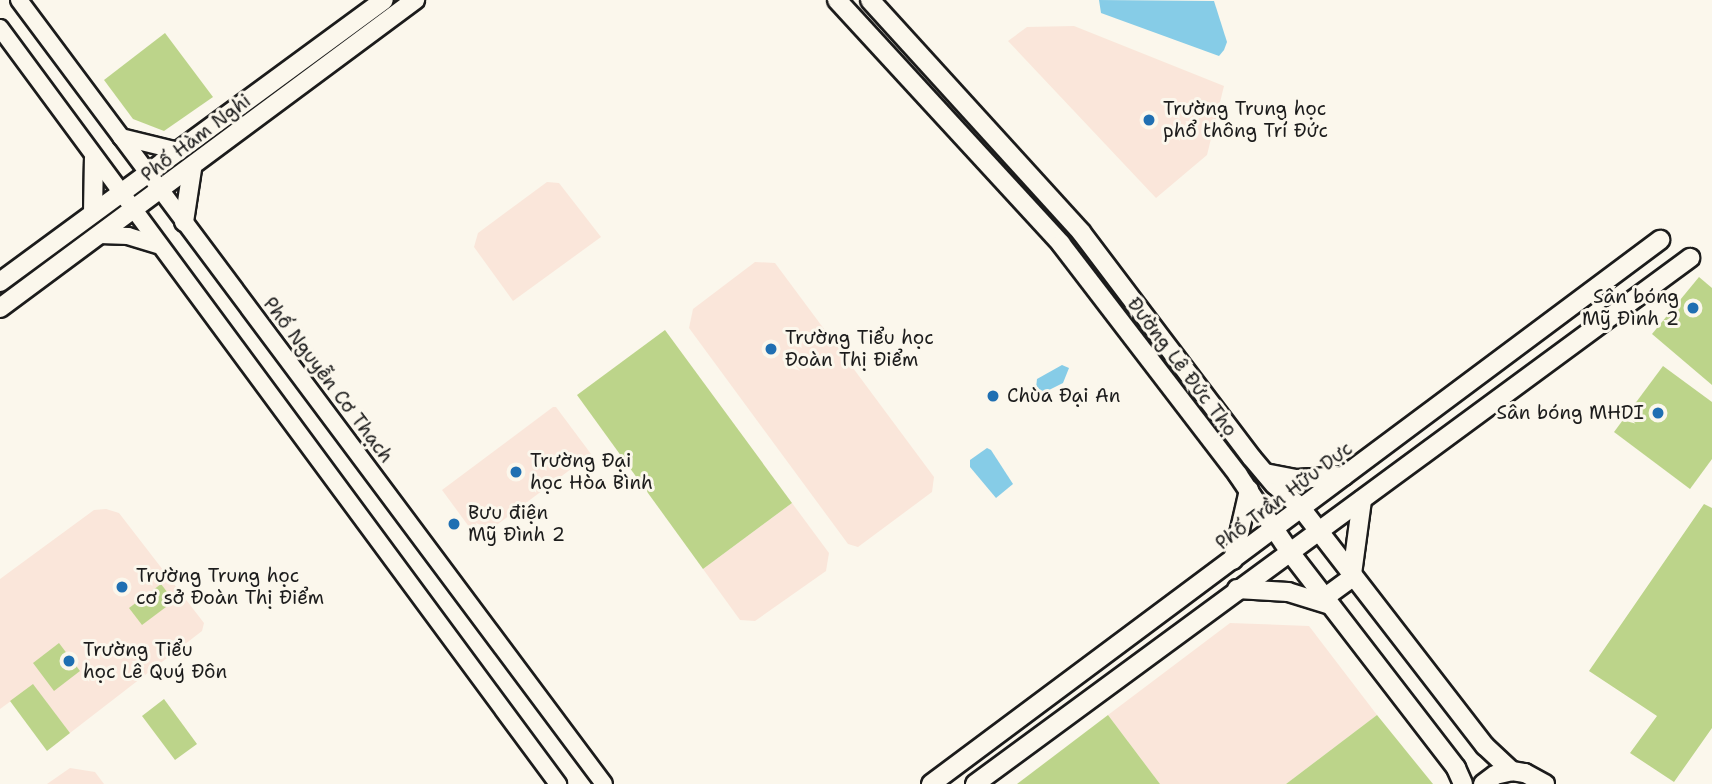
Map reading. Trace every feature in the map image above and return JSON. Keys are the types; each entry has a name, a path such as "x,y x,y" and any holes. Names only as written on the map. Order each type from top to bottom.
{"main road":[{"name":"Phố Hàm Nghi","path":"0,282 384,0"},
{"name":"Phố Hàm Nghi","path":"0,308 192,169 415,0"},
{"name":"Đường Lê Đức Thọ","path":"837,0 1046,226 1243,482 1289,551 1455,768 1464,784"},
{"name":"Đường Lê Đức Thọ","path":"870,0 1081,232 1260,467 1301,508 1485,746 1512,771"},
{"path":"93,213 94,158"},
{"path":"184,222 192,169"},
{"name":"Phố Trần Hữu Dực","path":"931,784 1660,240"},
{"path":"975,784 1690,258"},
{"path":"1234,559 1243,482 1260,467 1297,479 1344,476"},
{"path":"1213,575 1233,592 1290,593 1327,602 1353,576 1362,499"},
{"path":"1483,784 1495,775 1512,771 1525,773 1545,784"}],"street":[{"name":"Phố Nguyễn Cơ Thạch","path":"19,0 604,784"},
{"path":"0,28 132,211 558,784"},
{"path":"121,137 178,151"},
{"path":"100,235 128,236 158,245"}],"shaded area":[{"name":"Trường Trung học phổ thông Trí Đức","path":"1074,26 1224,86 1207,155 1156,198 1008,41 1027,27"},
{"path":"547,182 559,183 601,237 513,301 474,247 478,233"},
{"path":"755,262 775,263 934,477 932,492 858,547 848,544 689,328 693,309"},
{"name":"Trường Đại học Hòa Bình","path":"556,407 591,454 478,539 442,490"},
{"path":"792,503 829,553 826,571 755,621 740,620 703,569"},
{"path":"106,509 119,513 204,623 202,631 70,733 33,685 0,709 0,579 94,510"},
{"path":"1230,623 1309,626 1377,715 1286,784 1160,784 1108,715"},
{"path":"70,768 95,772 104,784 47,784"}],"green space":[{"path":"165,33 213,97 164,131 133,119 104,80"},
{"name":"Sân bóng Mỹ Đình 2","path":"1699,277 1712,288 1712,385 1652,334"},
{"path":"665,330 792,503 703,569 577,395"},
{"path":"1663,366 1712,402 1712,459 1690,489 1614,432"},
{"path":"1704,504 1712,508 1712,728 1674,782 1630,753 1657,716 1589,671"},
{"path":"161,584 174,601 142,625 129,608"},
{"path":"59,643 80,671 54,691 33,663"},
{"path":"33,684 70,733 47,751 10,701"},
{"path":"164,699 197,744 175,760 142,716"},
{"path":"1108,715 1160,784 1017,784"},
{"path":"1377,715 1433,784 1286,784"}],"water":[{"path":"1099,0 1214,1 1227,42 1219,56 1101,13"},
{"path":"1062,365 1069,368 1063,383 1045,392 1036,388 1037,379"},
{"path":"987,448 1013,484 996,498 970,467 970,460"}],"place":[{"name":"Trường Trung học phổ thông Trí Đức","path":"1149,120"},
{"name":"Sân bóng Mỹ Đình 2","path":"1693,308"},
{"name":"Trường Tiểu học Đoàn Thị Điểm","path":"771,349"},
{"name":"Chùa Đại An","path":"993,396"},
{"name":"Sân bóng MHDI","path":"1658,413"},
{"name":"Trường Đại học Hòa Bình","path":"516,472"},
{"name":"Bưu điện Mỹ Đình 2","path":"454,524"},
{"name":"Trường Trung học cơ sở Đoàn Thị Điểm","path":"122,587"},
{"name":"Trường Tiểu học Lê Quý Đôn","path":"69,661"}]}
